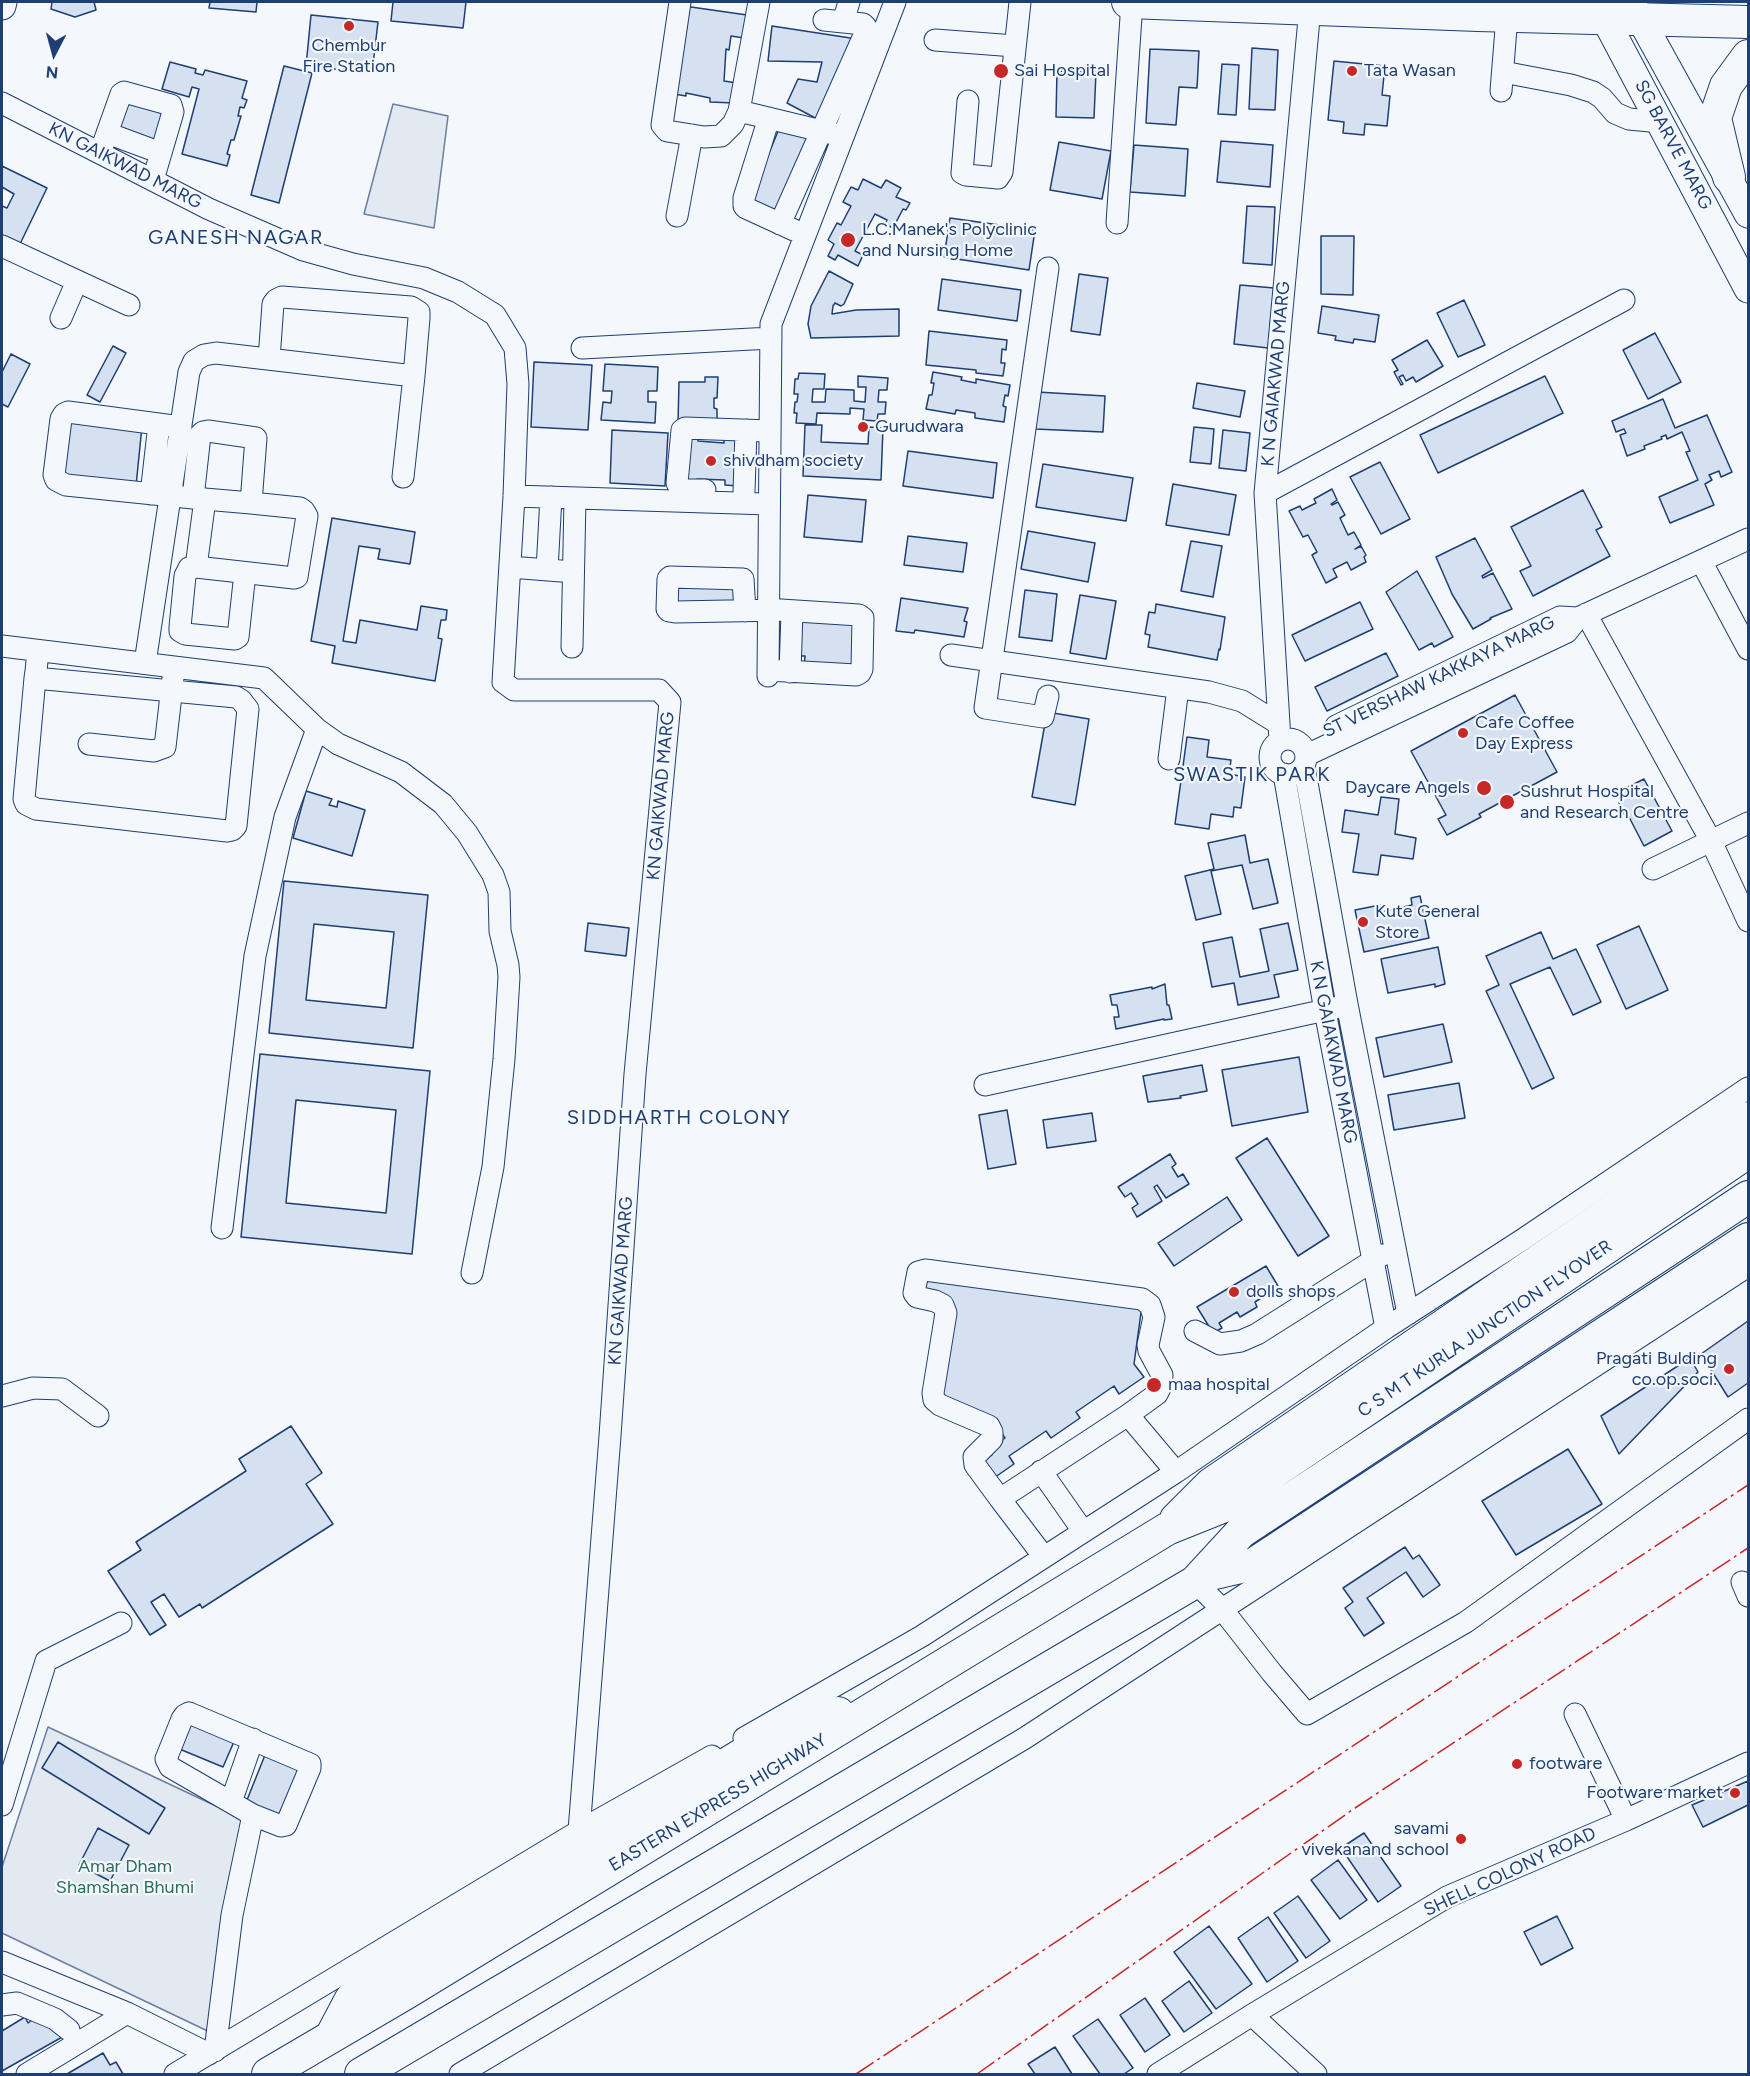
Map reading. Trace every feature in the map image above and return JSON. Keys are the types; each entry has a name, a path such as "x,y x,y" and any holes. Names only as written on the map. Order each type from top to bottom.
{"highway":[{"path":"1128,2 1507,16 1619,10 1749,22"},
{"path":"1729,177 1715,118 1725,86 1749,56"},
{"path":"1167,1529 1211,1484 1749,1118"},
{"name":"C S M T KURLA JUNCTION FLYOVER","path":"1167,1529 1222,1507 1749,1152"},
{"name":"C S M T KURLA JUNCTION FLYOVER","path":"1199,1579 1241,1532 1749,1197"},
{"path":"362,2074 1199,1579 1254,1564 1749,1239"},
{"name":"EASTERN EXPRESS HIGHWAY","path":"268,2074 1167,1529"}],"main road":[{"path":"2,6 3,2"},
{"path":"1619,10 1729,177 1749,214"},
{"name":"SG BARVE MARG","path":"1619,10 1661,122 1749,289"}],"street":[{"path":"680,2 662,125 667,131 722,136 733,124 739,111 759,2"},
{"path":"780,224 866,31 863,24 833,21 849,2"},
{"path":"745,611 768,610 859,615 863,618 860,673 856,675 768,673 768,610 771,324 895,2"},
{"path":"968,101 962,172 966,176 998,178 1002,172 1020,2"},
{"path":"1117,223 1132,2"},
{"name":"K N GAIAKWAD MARG","path":"1280,732 1265,493 1310,8"},
{"path":"1507,16 1502,81 1571,84 1593,92 1602,98 1615,113 1629,119 1661,122"},
{"path":"935,40 1015,46"},
{"path":"100,153 124,92 171,105 173,112 153,180"},
{"name":"KN GAIKWAD MARG","path":"2,103 209,208 303,250 353,264 424,278 458,292 495,315 515,348 518,384 503,682 514,690 659,690 670,702 635,1074 579,1831"},
{"path":"739,111 844,136"},
{"path":"769,118 743,202 746,208 805,235"},
{"path":"107,133 161,153"},
{"path":"677,216 692,135"},
{"path":"2,246 129,305"},
{"path":"1048,268 985,708 1043,717 1048,696"},
{"path":"60,318 77,281"},
{"path":"269,359 273,304 282,297 411,307 419,312 403,477"},
{"path":"1265,493 1624,300"},
{"path":"582,348 771,338"},
{"path":"196,567 199,498 186,463 181,427 189,372 194,361 204,355 216,353 414,376"},
{"path":"181,427 73,412 64,414 61,419 54,475 56,480 60,483 161,495 300,508 307,516 297,577 294,579 245,573 196,567 189,568 186,572 180,631 185,634 235,639 238,637 245,573"},
{"path":"145,663 154,604 161,495 159,424"},
{"path":"769,498 744,492 686,490 680,488 677,483 682,430 685,428 770,431"},
{"path":"744,492 746,430"},
{"path":"161,495 186,463 202,432 256,438 251,503"},
{"path":"514,496 769,498"},
{"path":"547,570 551,497"},
{"path":"572,647 575,498"},
{"name":"ST VERSHAW KAKKAYA MARG","path":"1304,755 1388,708 1515,647 1567,632 1582,616 1749,539"},
{"path":"1701,561 1749,649"},
{"path":"510,567 574,572"},
{"path":"154,604 182,607"},
{"path":"790,672 792,612"},
{"path":"1582,616 1711,841 1749,921"},
{"path":"205,671 208,636"},
{"path":"2,646 264,678 317,729 338,744 401,772 443,804 467,833 493,875 499,892 500,931 509,977 504,1059 493,1167 472,1273"},
{"path":"35,678 236,697 246,704 248,709 237,819 232,830 30,808 24,800 35,678 38,651"},
{"path":"951,655 1209,692 1242,700 1280,732 1292,738 1304,755 1295,773 1284,774 1274,767 1270,755 1271,749 1280,732"},
{"path":"89,744 161,750 165,747 174,667"},
{"path":"1169,759 1178,688"},
{"path":"222,1228 255,956 285,817 317,729"},
{"name":"K N GAIAKWAD MARG","path":"1304,755 1347,1004 1408,1314"},
{"name":"K N GAIAKWAD MARG","path":"1284,774 1325,1011 1386,1328"},
{"path":"1653,869 1749,824"},
{"path":"985,1085 1325,1011 1347,1004"},
{"path":"174,2074 579,1831 922,1636 1176,1472 1386,1328 1749,1088"},
{"path":"1342,1103 1366,1099"},
{"path":"1195,1331 1220,1344 1241,1341 1257,1334 1395,1246"},
{"path":"460,2074 1025,1738 1749,1266"},
{"path":"1000,1499 1156,1394 1161,1386 1162,1375 1148,1345 1154,1317 1150,1305 1142,1299 926,1270 918,1272 914,1293 916,1297 943,1305 946,1313 933,1393 934,1400 940,1405 988,1426 993,1432 992,1438 974,1457 975,1465 1000,1499 1044,1557"},
{"path":"2,1396 33,1388 62,1389 98,1416"},
{"path":"1128,1415 1176,1472"},
{"path":"1199,1579 1307,1714 1466,1623 1749,1419"},
{"path":"1041,1471 1083,1531"},
{"path":"2,1805 46,1661 121,1623"},
{"path":"189,1713 254,1739 308,1762 311,1766 286,1825 281,1826 253,1815 231,1802 170,1767 166,1759 185,1715 189,1713"},
{"path":"1575,1714 1626,1820"},
{"path":"231,1802 254,1739"},
{"name":"SHELL COLONY ROAD","path":"1158,2074 1252,2014 1447,1897 1749,1764"},
{"path":"212,2052 232,1915 253,1815"},
{"path":"2,1962 127,2013 212,2052"},
{"path":"30,1973 9,2004 56,2019 69,2030"},
{"path":"27,2074 127,2013"},
{"path":"1252,2014 1316,2074"}],"green space":[{"path":"393,104 448,116 434,228 364,214"},
{"name":"Amar Dham Shamshan Bhumi","path":"48,1727 250,1822 216,2035 2,1933 2,1867"}],"building":[{"path":"52,2 94,2 96,10 75,17 51,9"},
{"path":"210,2 257,2 256,12 209,8"},
{"path":"393,2 466,2 463,28 391,21"},
{"path":"684,6 747,15 744,38 731,36 729,50 726,49 724,81 737,83 734,103 710,102 710,98 686,93 686,96 674,94 687,26 681,25"},
{"path":"311,15 378,22 372,73 306,66"},
{"path":"772,26 857,39 819,120 787,103 798,79 817,82 822,62 768,61"},
{"path":"1252,48 1278,50 1275,110 1249,109"},
{"path":"1150,49 1199,51 1197,88 1179,87 1176,125 1146,123"},
{"path":"1334,61 1385,66 1382,95 1390,96 1387,126 1365,124 1364,135 1343,133 1344,122 1328,120"},
{"path":"170,62 196,69 195,73 203,75 205,70 247,81 242,98 247,100 244,108 240,107 238,116 241,116 227,154 230,155 227,166 182,154 199,89 192,87 189,97 162,89"},
{"path":"1222,64 1239,65 1236,115 1218,114"},
{"path":"284,66 312,73 279,203 251,195"},
{"path":"1057,71 1096,72 1094,118 1056,117"},
{"path":"125,96 170,113 156,148 112,131"},
{"path":"781,124 809,135 775,216 748,204"},
{"path":"1221,141 1273,145 1270,187 1217,182"},
{"path":"1059,142 1111,151 1102,199 1050,190"},
{"path":"1134,145 1188,149 1185,196 1130,192"},
{"path":"2,166 47,188 20,244 2,235 2,206 7,208 14,194 2,187"},
{"path":"863,179 881,188 886,180 901,188 896,197 910,203 906,210 903,209 893,228 885,224 887,220 875,214 855,251 863,255 858,266 838,255 835,260 828,256 834,244 828,240 837,223 841,225 851,206 843,202 851,187 858,190"},
{"path":"1247,206 1275,207 1272,265 1243,263"},
{"path":"950,218 1035,230 1029,270 944,257"},
{"path":"1321,236 1354,236 1353,295 1321,294"},
{"path":"829,271 853,284 844,304 841,306 835,303 832,314 856,310 899,309 899,336 811,338 808,324 811,306"},
{"path":"1079,274 1108,278 1100,335 1071,331"},
{"path":"942,279 1021,290 1017,321 938,310"},
{"path":"1240,285 1274,288 1268,348 1234,344"},
{"path":"1464,300 1485,345 1458,357 1437,313"},
{"path":"1322,306 1379,315 1375,342 1354,339 1353,343 1335,340 1336,336 1318,333"},
{"path":"929,331 1007,340 1006,350 1002,349 1001,363 1005,363 1003,376 976,373 976,370 926,365"},
{"path":"1655,333 1681,382 1648,399 1623,350"},
{"path":"1427,340 1443,366 1416,382 1413,377 1406,381 1403,375 1399,377 1403,384 1401,385 1394,372 1398,370 1392,360"},
{"path":"113,346 126,353 100,402 87,395"},
{"path":"11,354 30,364 8,407 2,404 2,372"},
{"path":"534,362 592,365 588,430 531,427"},
{"path":"605,364 658,367 657,391 648,391 648,402 656,402 655,423 601,420 603,402 611,403 612,391 603,391"},
{"path":"933,372 962,377 961,380 976,383 976,379 1010,385 1003,406 1006,407 1004,422 975,418 975,413 956,410 955,414 926,409 929,395 932,395"},
{"path":"799,373 825,374 824,389 813,389 812,402 825,402 826,389 854,390 854,401 865,402 866,387 858,387 858,376 888,378 887,390 879,390 878,402 886,402 885,414 878,414 877,421 863,420 864,409 850,408 850,414 817,413 816,424 796,423 797,413 794,413 798,394 794,394 795,379 798,379"},
{"path":"1545,376 1563,413 1438,473 1420,435"},
{"path":"705,377 718,377 717,398 714,398 717,425 678,423 679,382 705,382"},
{"path":"1197,383 1245,391 1240,417 1193,408"},
{"path":"1037,392 1105,396 1103,432 1035,429"},
{"path":"1663,399 1675,428 1707,415 1732,472 1721,477 1719,471 1709,475 1712,480 1705,484 1714,505 1670,523 1659,497 1698,480 1686,452 1690,451 1682,432 1667,439 1666,435 1661,437 1662,439 1644,446 1645,449 1627,456 1620,435 1626,433 1624,429 1616,432 1612,421"},
{"path":"66,418 142,426 136,486 59,478"},
{"path":"805,425 822,425 821,442 868,444 869,427 883,428 881,480 803,476"},
{"path":"1194,427 1214,429 1211,464 1190,462"},
{"path":"612,430 668,433 665,486 610,483"},
{"path":"1223,430 1250,433 1246,471 1219,468"},
{"name":"shivdham society","path":"685,431 698,432 698,441 724,443 724,434 742,434 738,486 725,485 725,480 697,479 697,484 682,483"},
{"path":"908,451 997,463 993,498 903,486"},
{"path":"1380,462 1410,519 1381,534 1350,477"},
{"path":"1043,464 1133,478 1126,521 1036,507"},
{"path":"1173,484 1236,495 1229,535 1166,525"},
{"path":"1332,489 1337,500 1331,504 1338,502 1345,515 1340,518 1348,535 1354,532 1361,545 1355,549 1361,546 1366,555 1364,557 1366,562 1351,570 1347,562 1333,569 1337,577 1326,583 1312,555 1317,552 1308,535 1303,537 1289,511 1300,506 1302,510 1316,503 1314,499"},
{"path":"1583,490 1602,527 1596,530 1610,556 1533,596 1520,571 1531,566 1511,527"},
{"path":"808,495 866,500 862,542 804,537"},
{"path":"332,518 415,532 410,564 378,559 380,549 359,546 343,641 356,643 360,620 417,630 421,606 447,610 446,620 441,620 438,638 442,639 435,681 332,663 335,646 311,641"},
{"path":"1028,531 1095,543 1088,582 1021,569"},
{"path":"908,536 967,543 963,572 904,565"},
{"path":"1475,538 1492,570 1482,576 1483,578 1493,573 1512,609 1490,618 1473,629 1452,594 1436,557"},
{"path":"1191,541 1222,546 1213,597 1181,591"},
{"path":"1417,571 1453,637 1434,647 1432,643 1419,650 1386,592"},
{"path":"671,580 741,581 741,610 671,609"},
{"path":"1025,590 1057,594 1052,641 1019,637"},
{"path":"1080,595 1116,601 1106,659 1070,653"},
{"path":"901,598 968,608 964,621 967,622 964,637 915,630 914,633 896,631"},
{"path":"1360,602 1373,629 1305,661 1292,635"},
{"path":"1156,604 1225,617 1217,660 1148,647 1150,635 1145,634 1149,612 1155,613"},
{"path":"858,618 851,671 804,668 805,656 796,656 798,619"},
{"path":"1386,653 1398,676 1327,711 1315,687"},
{"path":"1515,695 1557,772 1479,814 1481,817 1447,835 1438,819 1446,815 1411,751"},
{"path":"1047,712 1089,719 1075,805 1032,797"},
{"path":"1187,737 1209,740 1207,757 1231,760 1229,774 1245,777 1241,808 1234,807 1233,817 1211,814 1209,829 1175,824"},
{"path":"1644,779 1672,831 1644,846 1629,817 1626,818 1616,793"},
{"path":"306,791 332,799 329,805 337,807 338,801 365,810 352,856 293,838"},
{"path":"1381,797 1399,799 1395,834 1416,838 1413,859 1381,855 1378,875 1353,872 1359,834 1342,832 1345,810 1378,815"},
{"path":"1245,835 1250,863 1268,859 1278,903 1253,909 1242,865 1211,871 1221,914 1196,920 1185,876 1214,869 1208,843"},
{"path":"284,881 428,895 413,1048 269,1033","holes":["314,924 394,932 386,1008 306,1000"]},
{"path":"1420,896 1429,938 1364,952 1355,910 1380,905 1382,912 1412,905 1411,898"},
{"path":"588,923 629,928 626,956 585,951"},
{"path":"1288,923 1298,970 1274,975 1279,997 1238,1005 1234,983 1212,987 1203,943 1232,937 1240,977 1269,971 1260,929"},
{"path":"1639,926 1668,990 1626,1009 1597,945"},
{"path":"1541,932 1553,959 1576,949 1601,1002 1573,1015 1550,967 1510,984 1554,1078 1532,1089 1486,991 1499,985 1486,956"},
{"path":"1438,947 1445,984 1388,993 1381,959"},
{"path":"1165,984 1167,1005 1169,1005 1172,1019 1116,1029 1114,1017 1119,1017 1117,1005 1112,1005 1110,995 1152,987 1152,989"},
{"path":"1443,1024 1452,1062 1384,1077 1376,1038"},
{"path":"260,1054 430,1071 412,1254 241,1237","holes":["296,1100 396,1110 386,1213 286,1203"]},
{"path":"1299,1057 1308,1112 1232,1126 1222,1070"},
{"path":"1202,1065 1207,1091 1180,1096 1181,1098 1148,1102 1143,1076"},
{"path":"1459,1083 1465,1118 1394,1130 1388,1095"},
{"path":"1007,1110 1016,1164 988,1169 979,1115"},
{"path":"1092,1113 1096,1141 1047,1148 1043,1120"},
{"path":"1267,1138 1329,1236 1298,1256 1236,1158"},
{"path":"1170,1154 1176,1164 1172,1167 1178,1177 1183,1174 1189,1184 1166,1198 1157,1185 1154,1187 1162,1201 1137,1217 1132,1208 1138,1204 1131,1193 1125,1197 1118,1187"},
{"path":"1227,1197 1242,1220 1174,1266 1158,1243"},
{"path":"1266,1266 1281,1291 1273,1295 1271,1292 1255,1302 1257,1307 1240,1317 1237,1312 1219,1323 1222,1328 1213,1333 1197,1307"},
{"path":"921,1277 1142,1305 1134,1364 1144,1377 1119,1394 1114,1386 1076,1412 1080,1418 1051,1438 1046,1431 1009,1456 1014,1464 991,1480 979,1464 992,1455 988,1450 1005,1438 993,1421 939,1397 951,1300 918,1295"},
{"name":"Pragati Bulding co.op.soci.","path":"1748,1321 1748,1383 1728,1397 1701,1354"},
{"path":"1690,1358 1698,1372 1619,1454 1601,1416"},
{"path":"291,1426 322,1473 306,1484 333,1524 202,1608 200,1604 179,1617 164,1594 151,1602 166,1625 150,1635 108,1571 141,1550 136,1542 246,1471 239,1459"},
{"path":"1568,1449 1602,1504 1516,1555 1482,1501"},
{"path":"1405,1547 1413,1559 1419,1555 1440,1585 1423,1597 1406,1572 1367,1598 1384,1623 1364,1636 1345,1608 1353,1602 1343,1588"},
{"path":"190,1718 236,1737 223,1767 177,1748"},
{"path":"58,1742 165,1808 149,1834 42,1768"},
{"path":"267,1750 306,1766 283,1821 245,1805"},
{"name":"Footware market","path":"1748,1781 1748,1805 1703,1827 1692,1805"},
{"path":"98,1828 129,1845 110,1881 79,1865"},
{"path":"1364,1833 1401,1886 1378,1902 1341,1848"},
{"path":"1338,1860 1367,1900 1340,1919 1311,1880"},
{"path":"1298,1896 1330,1941 1306,1958 1274,1913"},
{"path":"1557,1916 1573,1948 1541,1965 1524,1932"},
{"path":"1268,1917 1298,1961 1267,1982 1238,1938"},
{"path":"1209,1926 1252,1984 1216,2009 1174,1952"},
{"path":"1189,1981 1212,2013 1184,2032 1162,2001"},
{"path":"1145,1998 1170,2035 1145,2052 1120,2015"},
{"path":"25,2017 28,2023 35,2018 64,2036 2,2071 2,2031"},
{"path":"1098,2019 1133,2068 1124,2074 1100,2074 1073,2036"},
{"path":"1055,2047 1072,2074 1035,2074 1028,2064"},
{"path":"103,2053 110,2065 116,2062 123,2074 67,2074"}],"power":[{"path":"856,2074 1748,1485"},
{"path":"977,2074 1355,1808 1748,1548"}],"place":[{"name":"Chembur Fire Station","path":"349,26"},
{"name":"Sai Hospital","path":"1001,71"},
{"name":"Tata Wasan","path":"1352,71"},
{"name":"L.C.Manek's Polyclinic and Nursing Home","path":"848,240"},
{"name":"Gurudwara","path":"863,427"},
{"name":"shivdham society","path":"711,461"},
{"name":"Cafe Coffee Day Express","path":"1463,733"},
{"name":"Daycare Angels","path":"1484,788"},
{"name":"Sushrut Hospital and Research Centre","path":"1507,802"},
{"name":"Kute General Store","path":"1363,922"},
{"name":"dolls shops","path":"1234,1292"},
{"name":"Pragati Bulding co.op.soci.","path":"1729,1369"},
{"name":"maa hospital","path":"1154,1385"},
{"name":"footware","path":"1517,1764"},
{"name":"Footware market","path":"1735,1793"},
{"name":"savami vivekanand school","path":"1461,1839"}],"district":[{"name":"GANESH NAGAR","path":"236,238"},
{"name":"SWASTIK PARK","path":"1252,775"},
{"name":"SIDDHARTH COLONY","path":"679,1118"}]}
